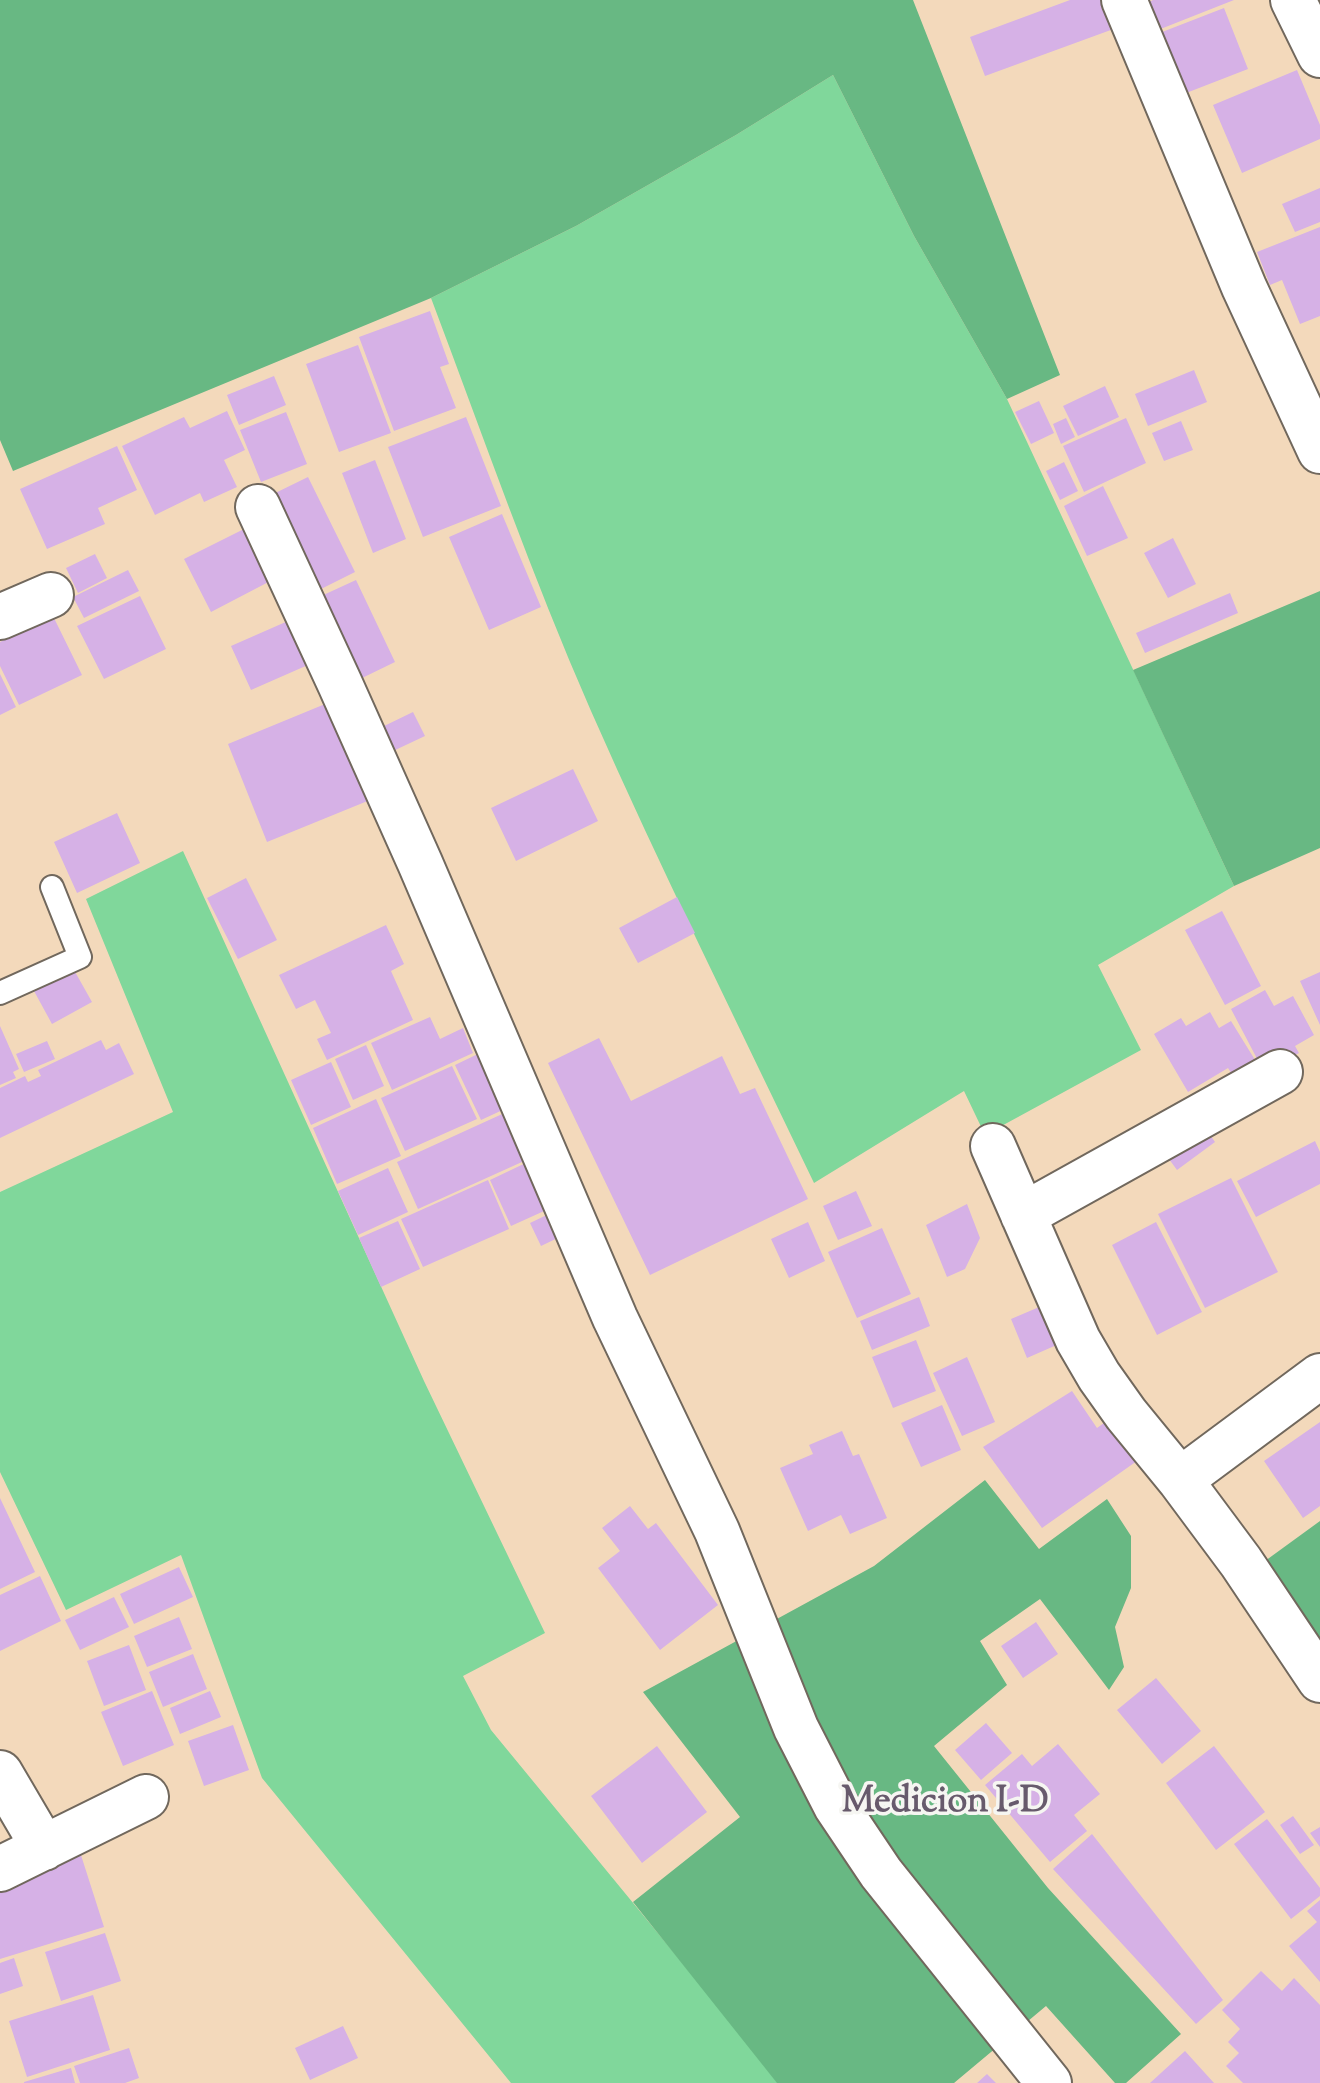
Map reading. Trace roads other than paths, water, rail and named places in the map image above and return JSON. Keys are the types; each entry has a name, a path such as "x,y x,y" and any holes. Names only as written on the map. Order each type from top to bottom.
{"street":[{"path":"1124,0 1244,287 1320,451"},
{"path":"1293,0 1320,55"},
{"path":"258,507 420,863 615,1318 717,1531 796,1728 836,1806 881,1873 1049,2083"},
{"path":"0,617 51,595"},
{"path":"1023,1215 1280,1072"},
{"path":"993,1146 1078,1340 1099,1376 1241,1562 1320,1680"},
{"path":"1180,1480 1320,1376"},
{"path":"0,1773 44,1848"},
{"path":"0,1869 146,1797"}],"lane":[{"path":"0,993 80,957 52,887"}],"district":[{"name":"Medicion I-D","path":"945,1805"}]}
